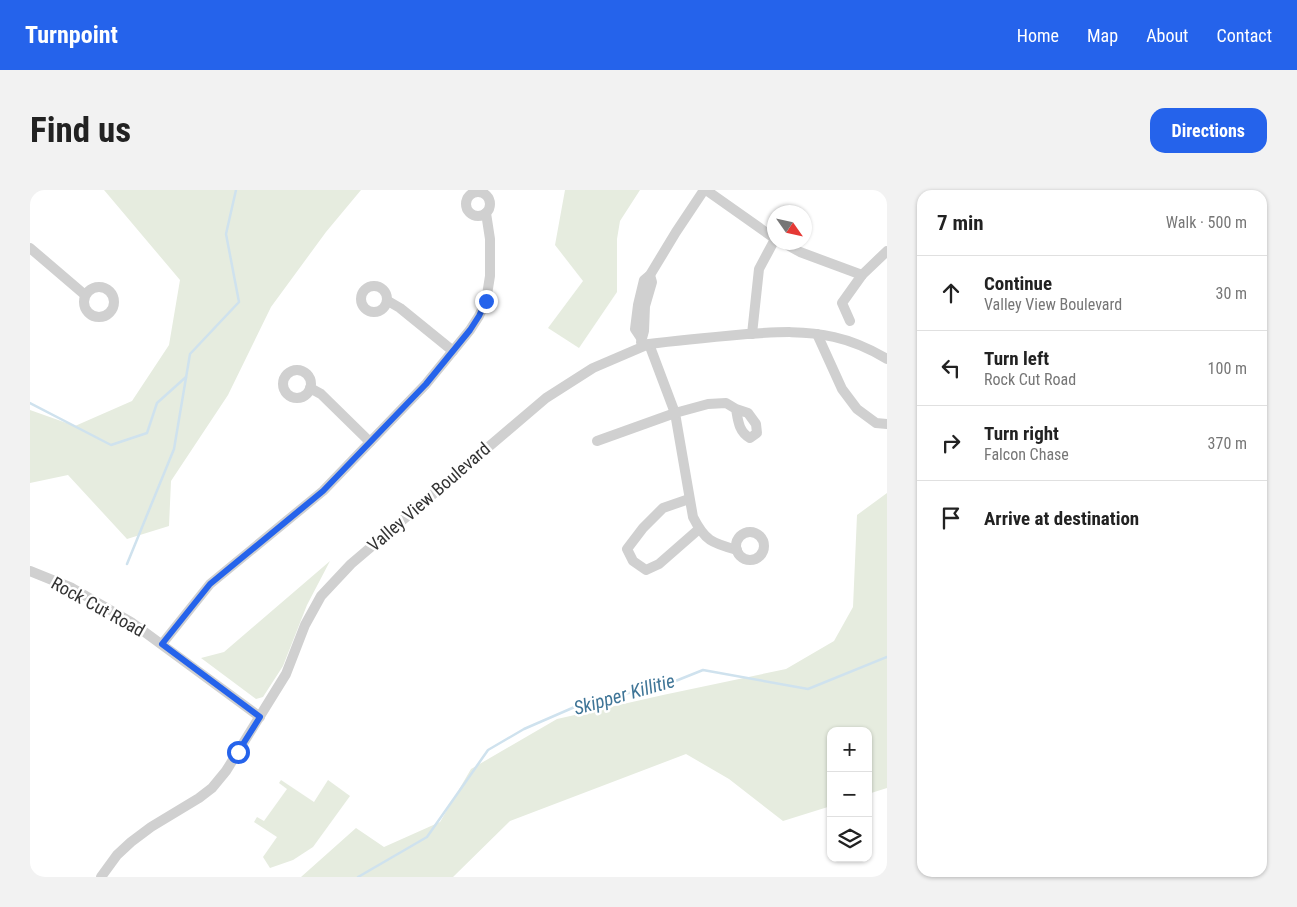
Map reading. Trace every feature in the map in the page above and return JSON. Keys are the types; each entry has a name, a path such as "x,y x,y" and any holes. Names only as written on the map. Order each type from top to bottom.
{"street":[{"path":"736,550 713,543 699,529 693,516 675,413 643,343 645,306 652,282 650,275 676,232 705,190 767,235"},
{"path":"162,644 210,584 323,491 426,384 453,351 479,316 486,301 490,276 490,239 486,213"},
{"path":"30,248 85,295"},
{"path":"752,334 759,268 769,250"},
{"path":"796,250 862,275"},
{"path":"850,321 842,303 862,275 887,251"},
{"path":"388,301 400,308 453,351"},
{"name":"Valley View Boulevard","path":"101,877 117,855 130,842 199,798 212,788 226,771 286,674 305,624 321,596 351,564 546,398 593,368 643,343 784,332 817,334 836,337 877,353 887,359"},
{"path":"817,334 842,389 857,409 876,423 887,424"},
{"path":"310,388 320,394 370,442"},
{"path":"597,441 675,413 708,404 726,403 736,409"},
{"path":"689,499 664,508 643,528 627,549 633,561 646,570 660,564 699,529"},
{"name":"Rock Cut Road","path":"30,571 72,588 131,622 260,717"}],"shaded area":[{"path":"104,190 361,190 326,232 271,307 228,395 171,481 169,526 127,539 68,475 30,483 30,410 75,426 132,401 169,345 180,280"},
{"path":"565,190 640,190 620,221 617,239 617,292 579,348 548,328 583,281 555,245"},
{"path":"887,493 887,788 872,793 872,727 827,727 827,807 783,821 729,779 686,754 510,821 453,877 301,877 356,828 384,847 440,822 471,769 557,719 786,669 834,641 853,607 857,515"},
{"path":"330,561 307,605 283,666 263,697 256,699 201,658 224,652"},
{"path":"281,780 314,802 328,780 350,796 313,847 293,860 270,868 263,857 277,837 254,822 257,817 264,821 287,789 279,783"}],"waterway":[{"path":"127,564 174,449 190,354 239,302 226,234 236,190"},
{"path":"30,403 111,445 147,433 157,403 186,377"},
{"name":"Skipper Killitie","path":"358,877 427,837 488,750 524,729 593,699 658,688 703,670 808,689 887,657"}],"route":[{"path":"238,752 260,717 162,644 210,584 323,491 426,384 470,330 486,301"}]}
